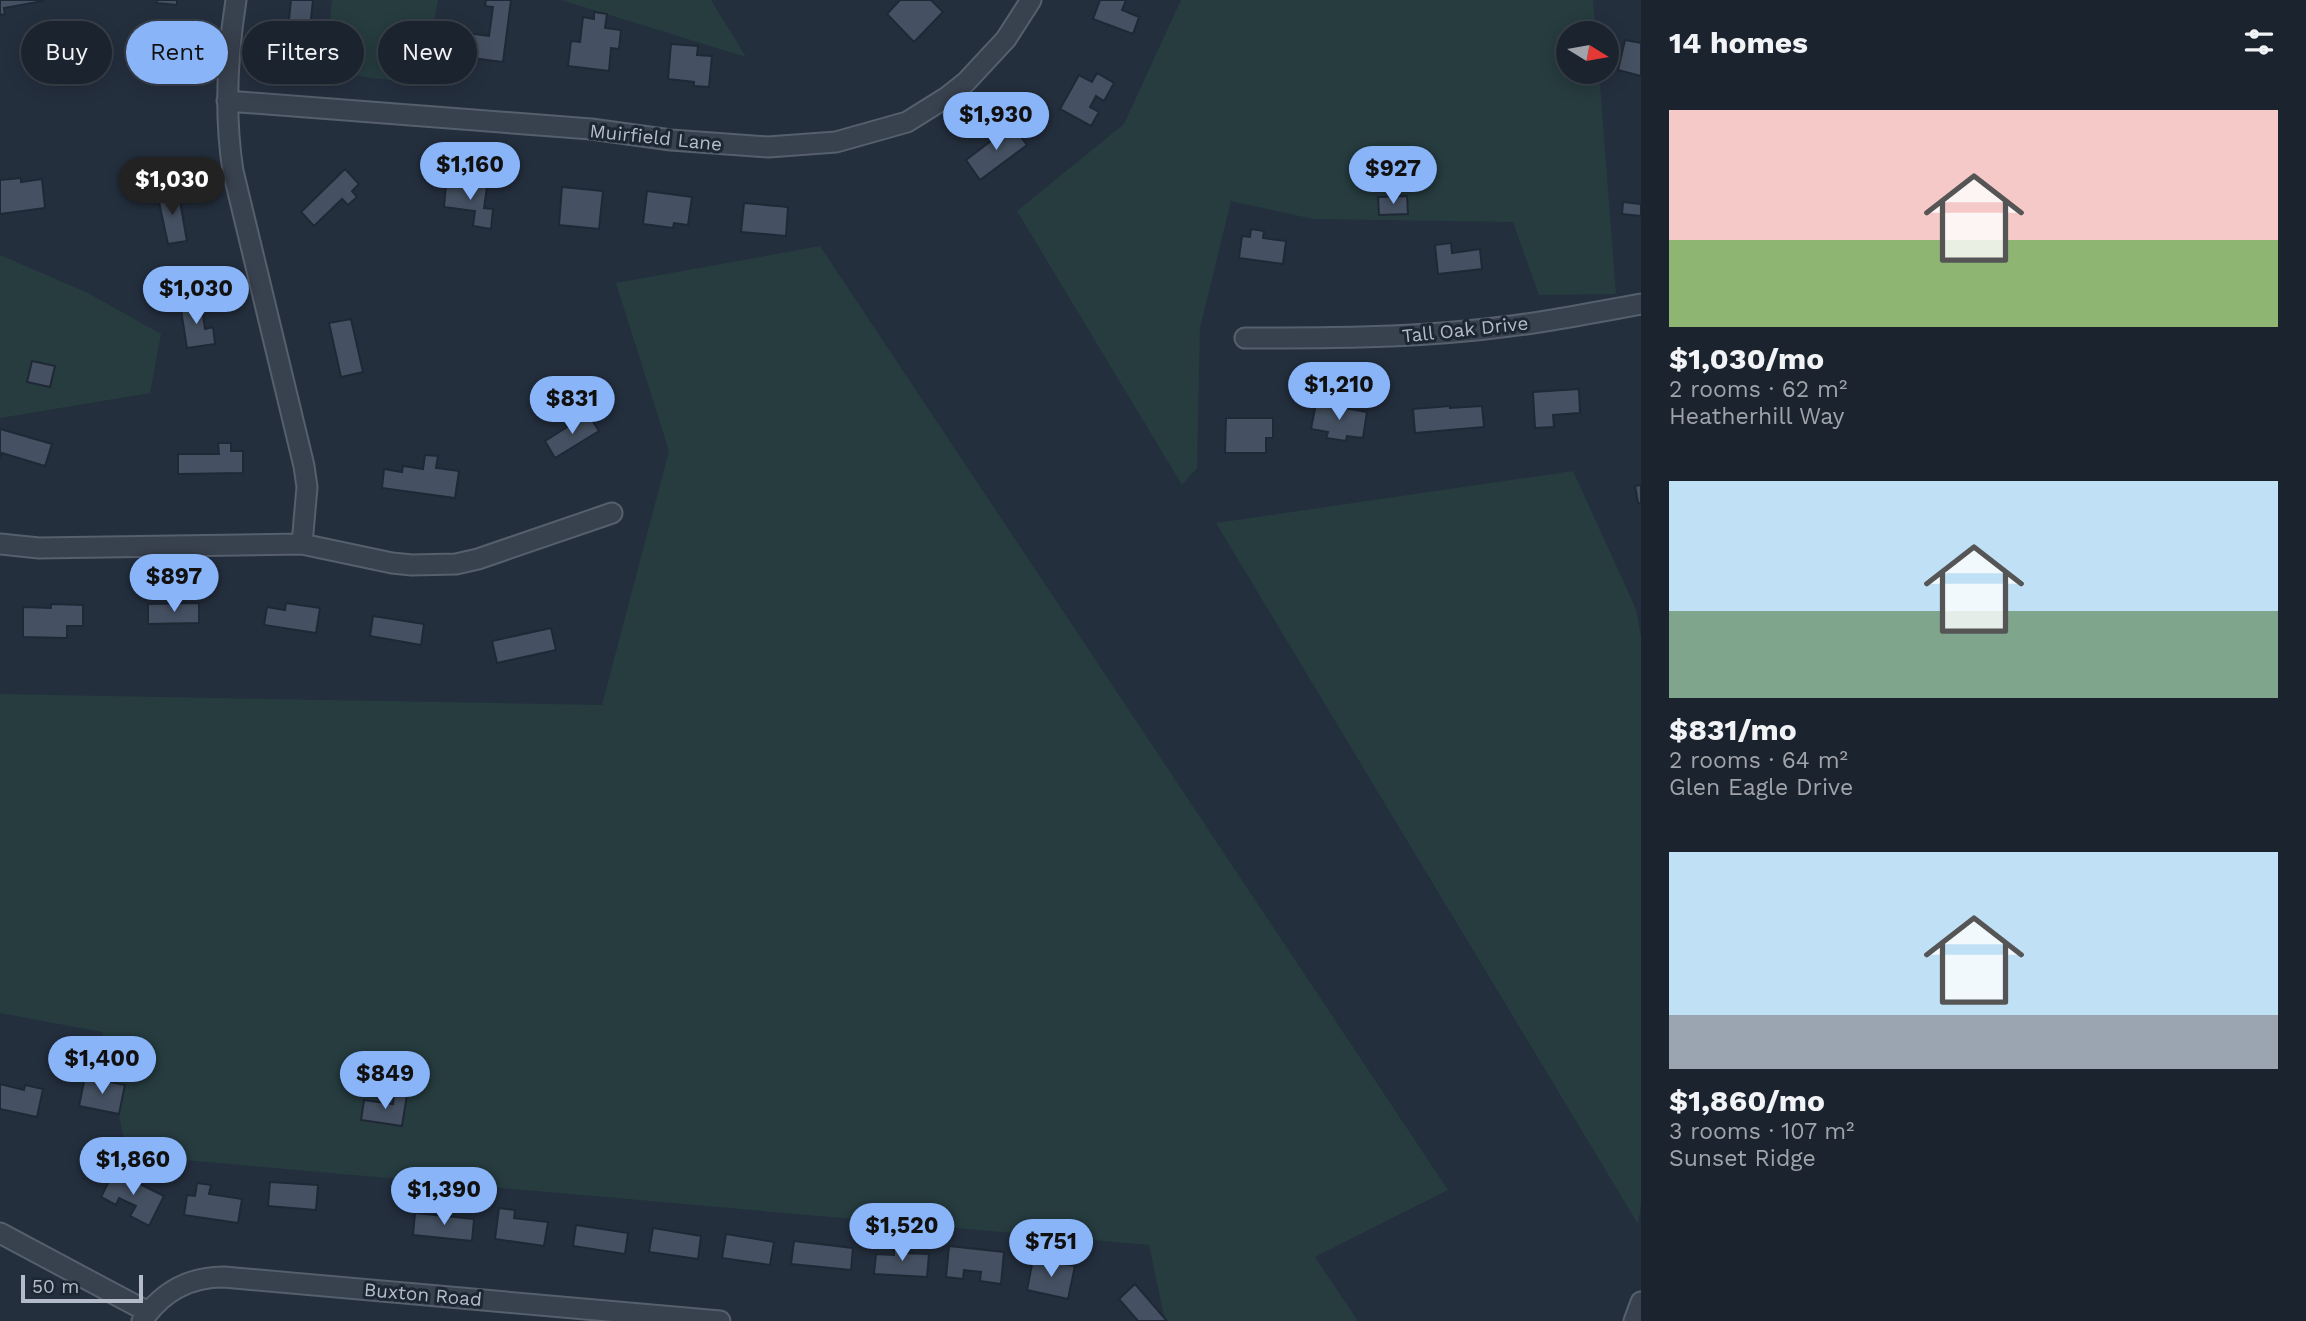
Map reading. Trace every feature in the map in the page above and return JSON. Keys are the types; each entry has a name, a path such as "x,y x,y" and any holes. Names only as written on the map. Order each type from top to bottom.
{"street":[{"path":"236,0 229,43 229,143 233,171 304,466 307,486 302,544"},
{"name":"Muirfield Lane","path":"227,101 591,130 671,141 768,147 836,142 907,122 947,97 966,82 1006,38 1031,0"},
{"name":"Tall Oak Drive","path":"1245,338 1351,338 1478,330 1641,304"},
{"path":"0,544 39,548 302,544 392,563 456,564 612,513"},
{"path":"0,1233 145,1317"},
{"name":"Buxton Road","path":"145,1317 179,1286 193,1280 224,1277 720,1321"},
{"path":"1634,1321 1641,1302"}],"green space":[{"path":"332,0 438,0 434,21 378,21 378,79 364,77 364,21 330,21"},
{"path":"561,0 711,0 746,57"},
{"path":"1181,0 1593,0 1595,21 1556,21 1556,84 1600,84 1616,294 1539,295 1513,222 1313,219 1231,201 1200,328 1197,468 1182,485 1017,211 1124,124"},
{"path":"820,246 1448,1190 1315,1257 1358,1321 1165,1321 1149,1245 127,1155 102,1032 0,1013 0,694 602,705 669,451 616,283"},
{"path":"0,255 88,293 161,334 150,393 0,418"},
{"path":"1573,471 1636,609 1641,637 1641,1204 1638,1224 1216,523"}],"building":[{"path":"0,0 43,1 4,8 5,14 0,15"},
{"path":"157,0 177,0 177,5 156,3"},
{"path":"291,0 313,0 311,21 289,21"},
{"path":"486,0 511,0 503,62 477,59 477,34 489,36 493,7 485,6"},
{"path":"900,0 931,0 943,12 914,42 887,14"},
{"path":"1100,0 1126,0 1122,10 1139,17 1133,34 1093,19"},
{"path":"594,12 607,14 605,28 621,30 619,49 611,48 609,71 568,66 571,41 580,42 583,17 594,19"},
{"path":"1625,40 1641,43 1641,76 1619,70"},
{"path":"671,44 698,46 697,55 712,56 709,87 668,79"},
{"path":"1097,73 1114,83 1104,101 1096,96 1090,107 1099,112 1091,126 1060,109 1079,75 1092,82"},
{"path":"1012,125 1027,145 980,180 966,160"},
{"path":"345,169 359,184 352,191 357,197 348,205 342,199 314,226 301,212"},
{"path":"21,178 21,182 42,179 45,208 0,214 0,180"},
{"path":"446,183 487,187 484,208 493,209 491,229 473,226 475,211 444,207"},
{"path":"562,187 603,191 599,229 559,225"},
{"path":"178,190 187,241 168,244 157,193"},
{"path":"647,191 692,197 688,225 674,223 673,228 643,224"},
{"path":"1407,196 1408,214 1379,215 1378,197"},
{"path":"1623,202 1641,204 1641,216 1622,214"},
{"path":"744,203 788,207 786,236 741,232"},
{"path":"1251,229 1264,231 1263,238 1286,241 1283,264 1239,258 1242,236 1250,237"},
{"path":"1451,243 1452,253 1480,249 1482,269 1438,274 1435,245"},
{"path":"201,301 205,329 213,327 215,344 187,348 180,304"},
{"path":"351,319 363,372 341,377 329,323"},
{"path":"32,361 55,366 50,387 27,382"},
{"path":"1579,389 1580,413 1553,415 1554,427 1535,428 1533,392"},
{"path":"1316,403 1367,412 1363,438 1347,436 1346,441 1326,438 1328,432 1311,429"},
{"path":"1482,406 1484,427 1415,433 1413,409"},
{"path":"588,414 599,431 555,458 545,441"},
{"path":"1226,418 1273,418 1273,438 1266,438 1266,453 1225,453"},
{"path":"0,429 52,444 45,466 2,453 0,459"},
{"path":"218,443 231,443 231,451 243,451 243,473 178,474 178,454 219,454"},
{"path":"425,455 438,456 436,468 459,471 455,498 382,488 384,469 402,472 403,466 423,469"},
{"path":"1641,485 1641,503 1638,503 1635,486"},
{"path":"199,603 199,623 148,624 148,604"},
{"path":"286,603 320,608 316,633 264,625 267,607 285,610"},
{"path":"51,604 83,605 83,626 67,626 67,638 23,637 23,607 51,608"},
{"path":"373,616 424,624 421,645 370,636"},
{"path":"551,628 556,650 497,663 492,641"},
{"path":"85,1077 125,1085 119,1114 79,1106"},
{"path":"0,1084 24,1090 25,1085 43,1089 37,1117 0,1109"},
{"path":"394,1093 407,1095 402,1126 361,1120 364,1100 393,1104"},
{"path":"114,1171 164,1196 149,1226 130,1216 136,1206 119,1198 116,1205 101,1197"},
{"path":"270,1182 318,1185 316,1210 268,1206"},
{"path":"197,1183 211,1185 209,1194 242,1199 238,1223 184,1215 187,1195 195,1196"},
{"path":"499,1208 515,1210 514,1218 548,1222 544,1246 495,1239"},
{"path":"415,1213 474,1219 472,1241 413,1235"},
{"path":"576,1225 628,1233 625,1254 573,1246"},
{"path":"653,1228 701,1236 698,1259 649,1252"},
{"path":"726,1234 774,1242 770,1265 722,1258"},
{"path":"794,1241 853,1248 851,1270 791,1264"},
{"path":"894,1245 906,1245 906,1253 929,1254 927,1277 874,1274 876,1254 894,1255"},
{"path":"949,1246 1004,1252 1001,1284 980,1281 981,1272 964,1270 963,1279 946,1277"},
{"path":"1033,1259 1075,1266 1068,1299 1027,1290"},
{"path":"1135,1284 1167,1321 1138,1321 1119,1299"}]}
